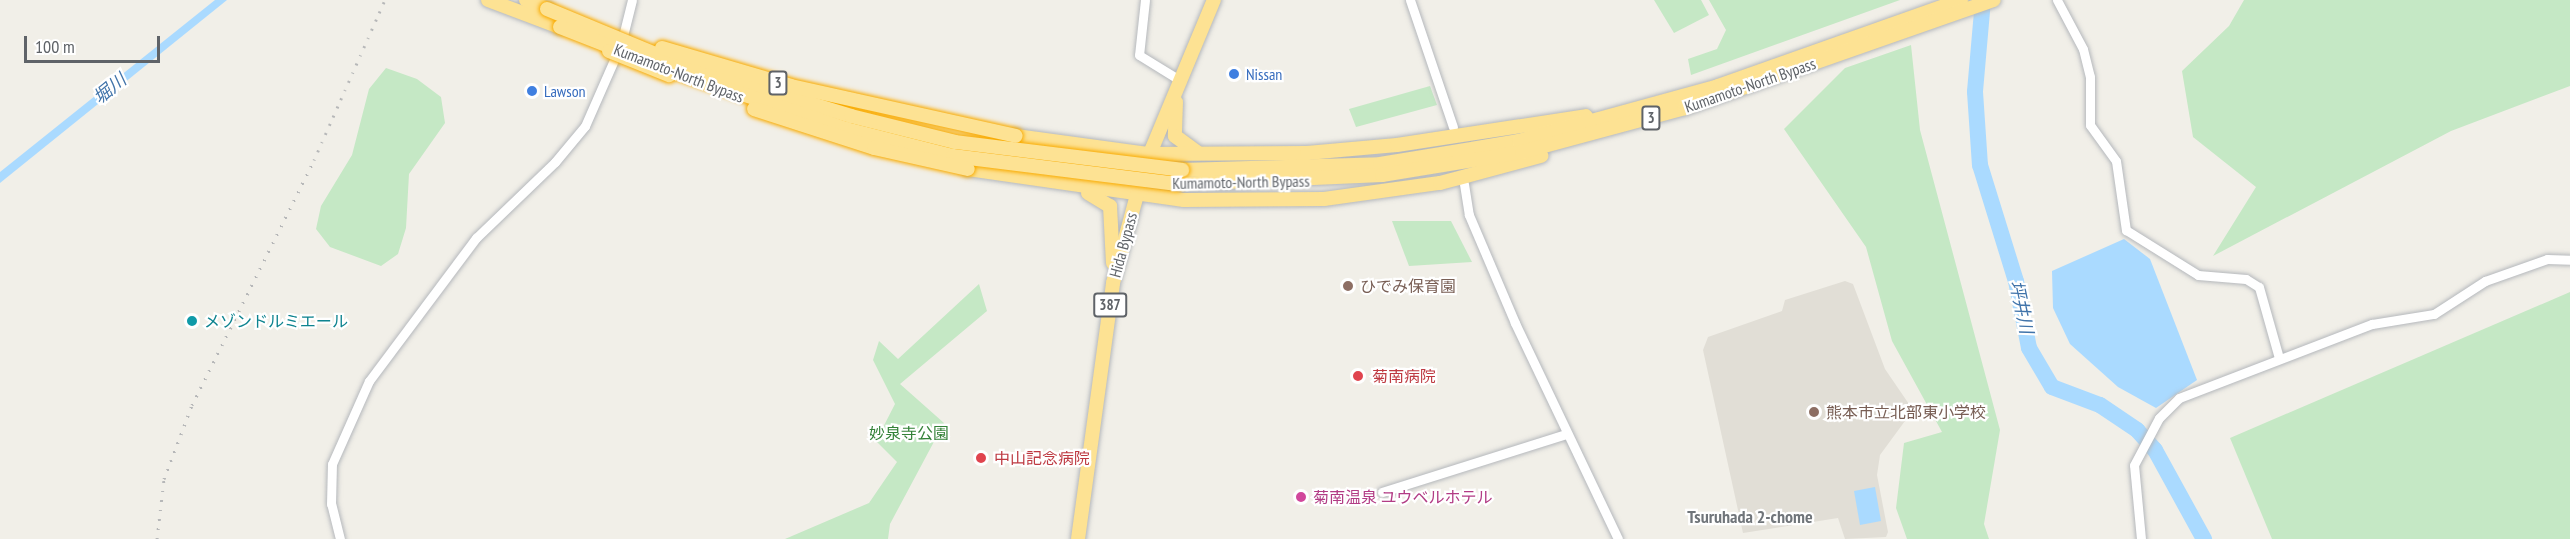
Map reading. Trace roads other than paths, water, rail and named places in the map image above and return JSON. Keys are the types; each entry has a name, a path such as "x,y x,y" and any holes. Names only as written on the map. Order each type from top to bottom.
{"highway":[{"name":"Kumamoto-North Bypass","path":"488,0 763,104 916,148 1054,172 1177,184 1291,183 1393,174 1470,164 1613,130 1827,54 1961,0"},
{"name":"Kumamoto-North Bypass","path":"525,0 681,64 862,119 1034,155 1182,170 1287,171 1468,152 1665,103 1994,0"},
{"name":"Hida Bypass","path":"1078,539 1113,283 1148,154 1178,79 1214,0"},
{"name":"3","path":"547,9 791,86 1016,136 1148,154"},
{"name":"3","path":"560,27 803,128 968,169 1026,180 1137,194"},
{"path":"1178,79 1172,128 1186,149 1203,154"},
{"path":"1148,154 1203,154 1396,145 1665,103"},
{"path":"1137,194 1233,201 1381,194 1506,167 1613,130"},
{"path":"1026,180 1092,194 1110,206 1113,283"}],"street":[{"path":"340,539 331,504 332,464 369,381 476,237 555,162 585,126 621,44 632,0"},
{"path":"1145,0 1139,55 1178,79"},
{"path":"1410,0 1453,127"},
{"path":"2057,0 2083,50 2090,77 2090,125 2116,161 2126,230 2198,275 2246,279 2259,287 2279,358"},
{"path":"1464,184 1469,215 1566,434 1618,539"},
{"path":"2141,539 2133,484 2140,449 2158,418 2179,398 2381,321 2434,314 2485,281 2547,259 2570,260"},
{"path":"1382,492 1566,434"}],"water":[{"name":"堀川","path":"215,0 227,0 0,183 0,172"},
{"path":"2124,239 2150,259 2197,380 2156,408 2118,387 2070,344 2053,308 2052,271"},
{"path":"1875,487 1881,521 1860,525 1854,491"}],"waterway":[{"name":"坪井川","path":"1983,0 1975,92 1980,165 2016,281 2029,348 2052,387 2100,405 2137,430 2155,450 2204,539"}],"railway":[{"path":"157,539 164,479 192,405 314,160 385,0"}],"place":[{"name":"Nissan","path":"1234,74"},
{"name":"Lawson","path":"532,91"},
{"name":"ひでみ保育園","path":"1348,286"},
{"name":"メゾンドルミエール","path":"192,321"},
{"name":"菊南病院","path":"1358,376"},
{"name":"熊本市立北部東小学校","path":"1814,412"},
{"name":"中山記念病院","path":"981,458"},
{"name":"菊南温泉 ユウベルホテル","path":"1301,497"}],"district":[{"name":"Tsuruhada 2-chome","path":"1750,517"}],"park label":[{"name":"妙泉寺公園","path":"909,433"}]}
